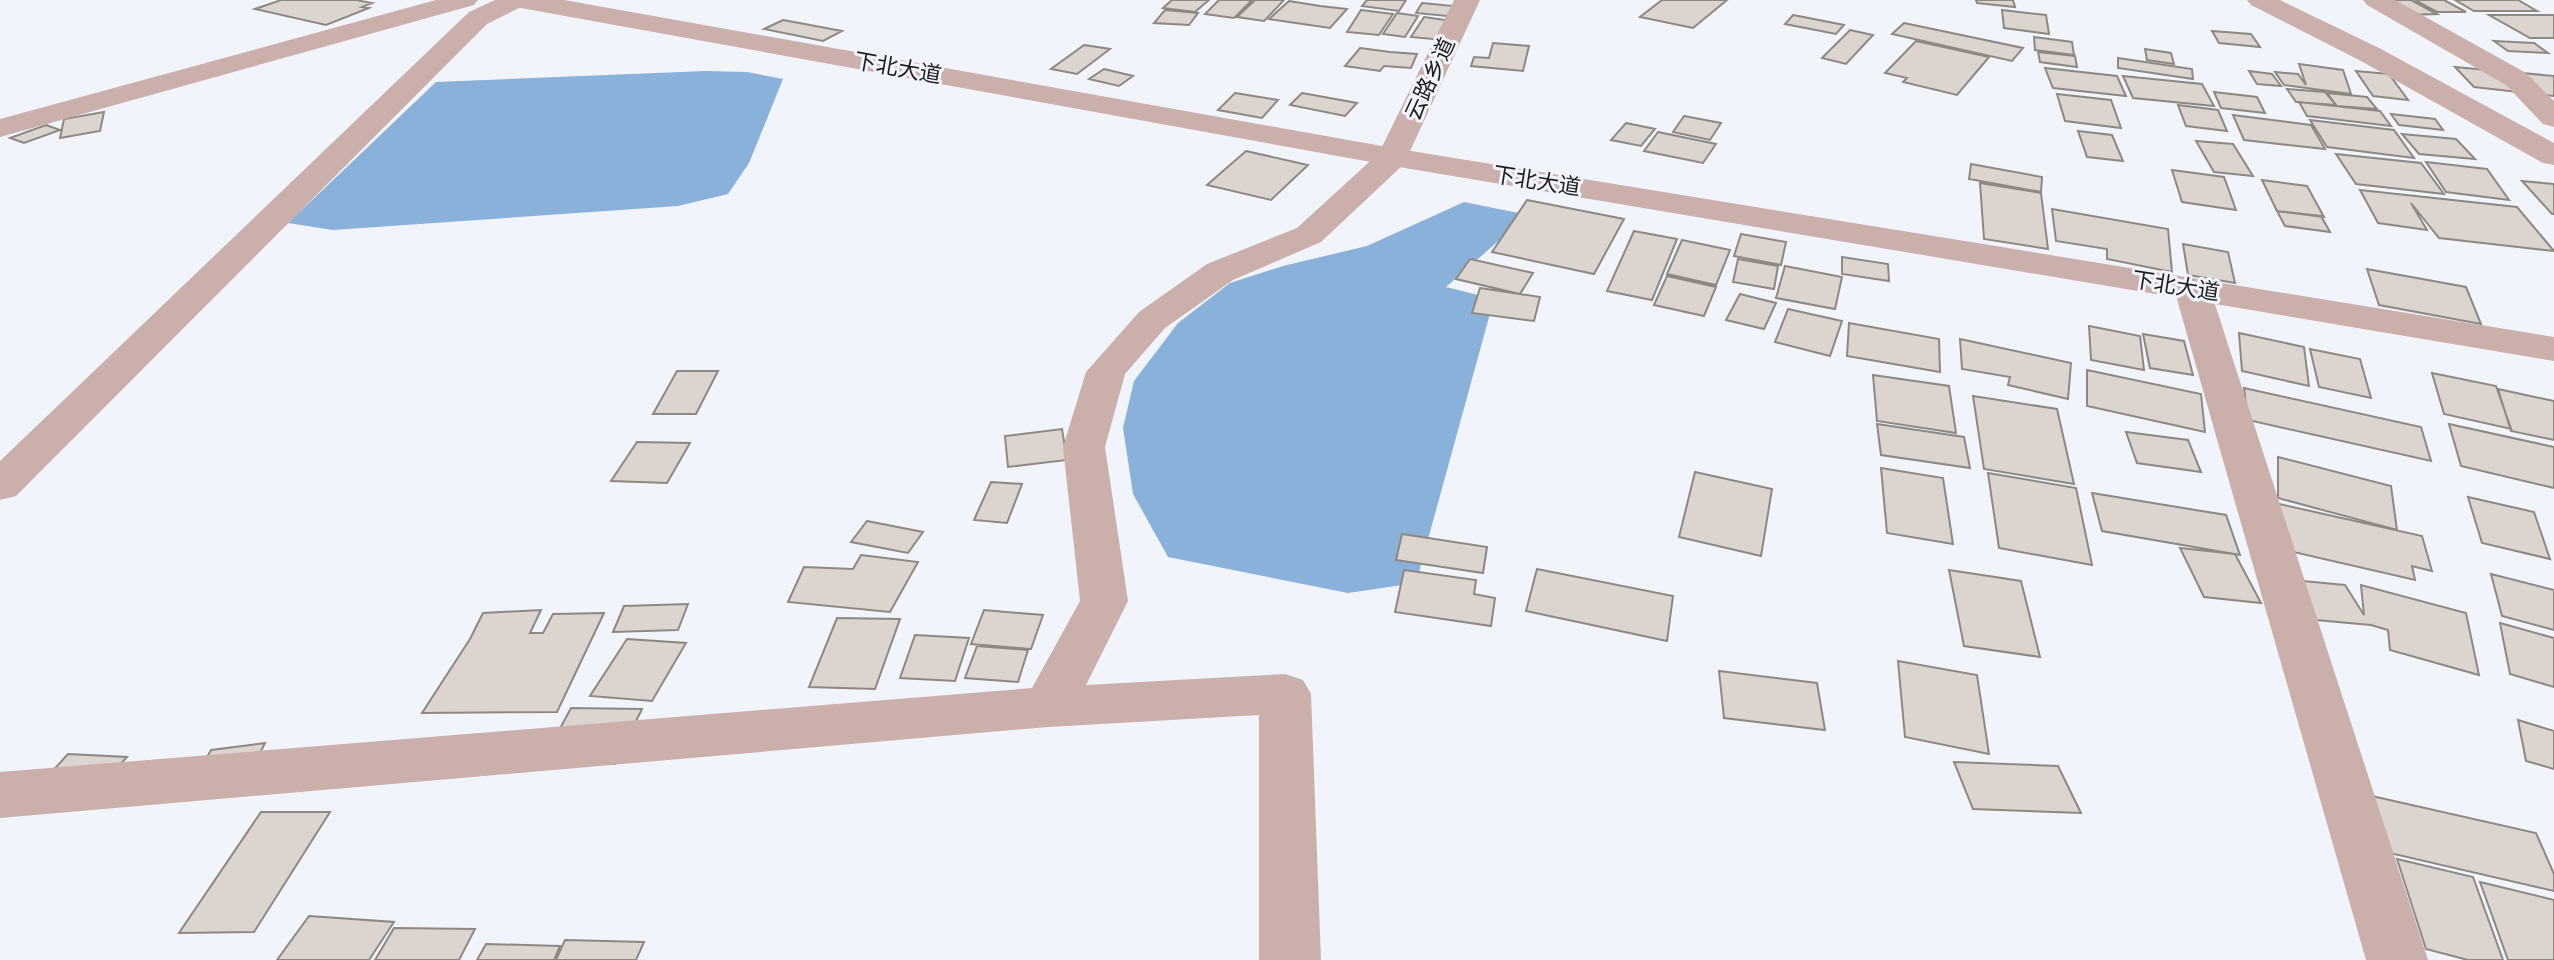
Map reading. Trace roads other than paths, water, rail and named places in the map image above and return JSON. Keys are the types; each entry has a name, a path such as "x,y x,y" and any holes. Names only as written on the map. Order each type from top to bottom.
{"street":[{"path":"0,128 465,0"},
{"path":"0,486 478,18 518,0"},
{"name":"下北大道","path":"518,0 1393,157 2554,349"},
{"name":"云路乡道","path":"1393,157 1467,0"},
{"path":"2260,0 2554,156"},
{"path":"2376,0 2516,79 2544,98 2554,118"},
{"path":"2432,89 2544,98"},
{"path":"1048,707 1104,601 1084,447 1106,372 1152,320 1220,272 1309,235 1393,157"},
{"path":"2192,289 2397,960"},
{"path":"0,795 1048,707 1285,694 1290,960"}],"water":[{"path":"747,72 783,79 749,163 728,194 678,206 333,230 288,223 436,82"},
{"path":"1464,202 1528,215 1446,287 1494,299 1416,583 1348,593 1168,557 1133,494 1123,428 1134,381 1178,323 1230,283 1283,266 1367,246"}]}
